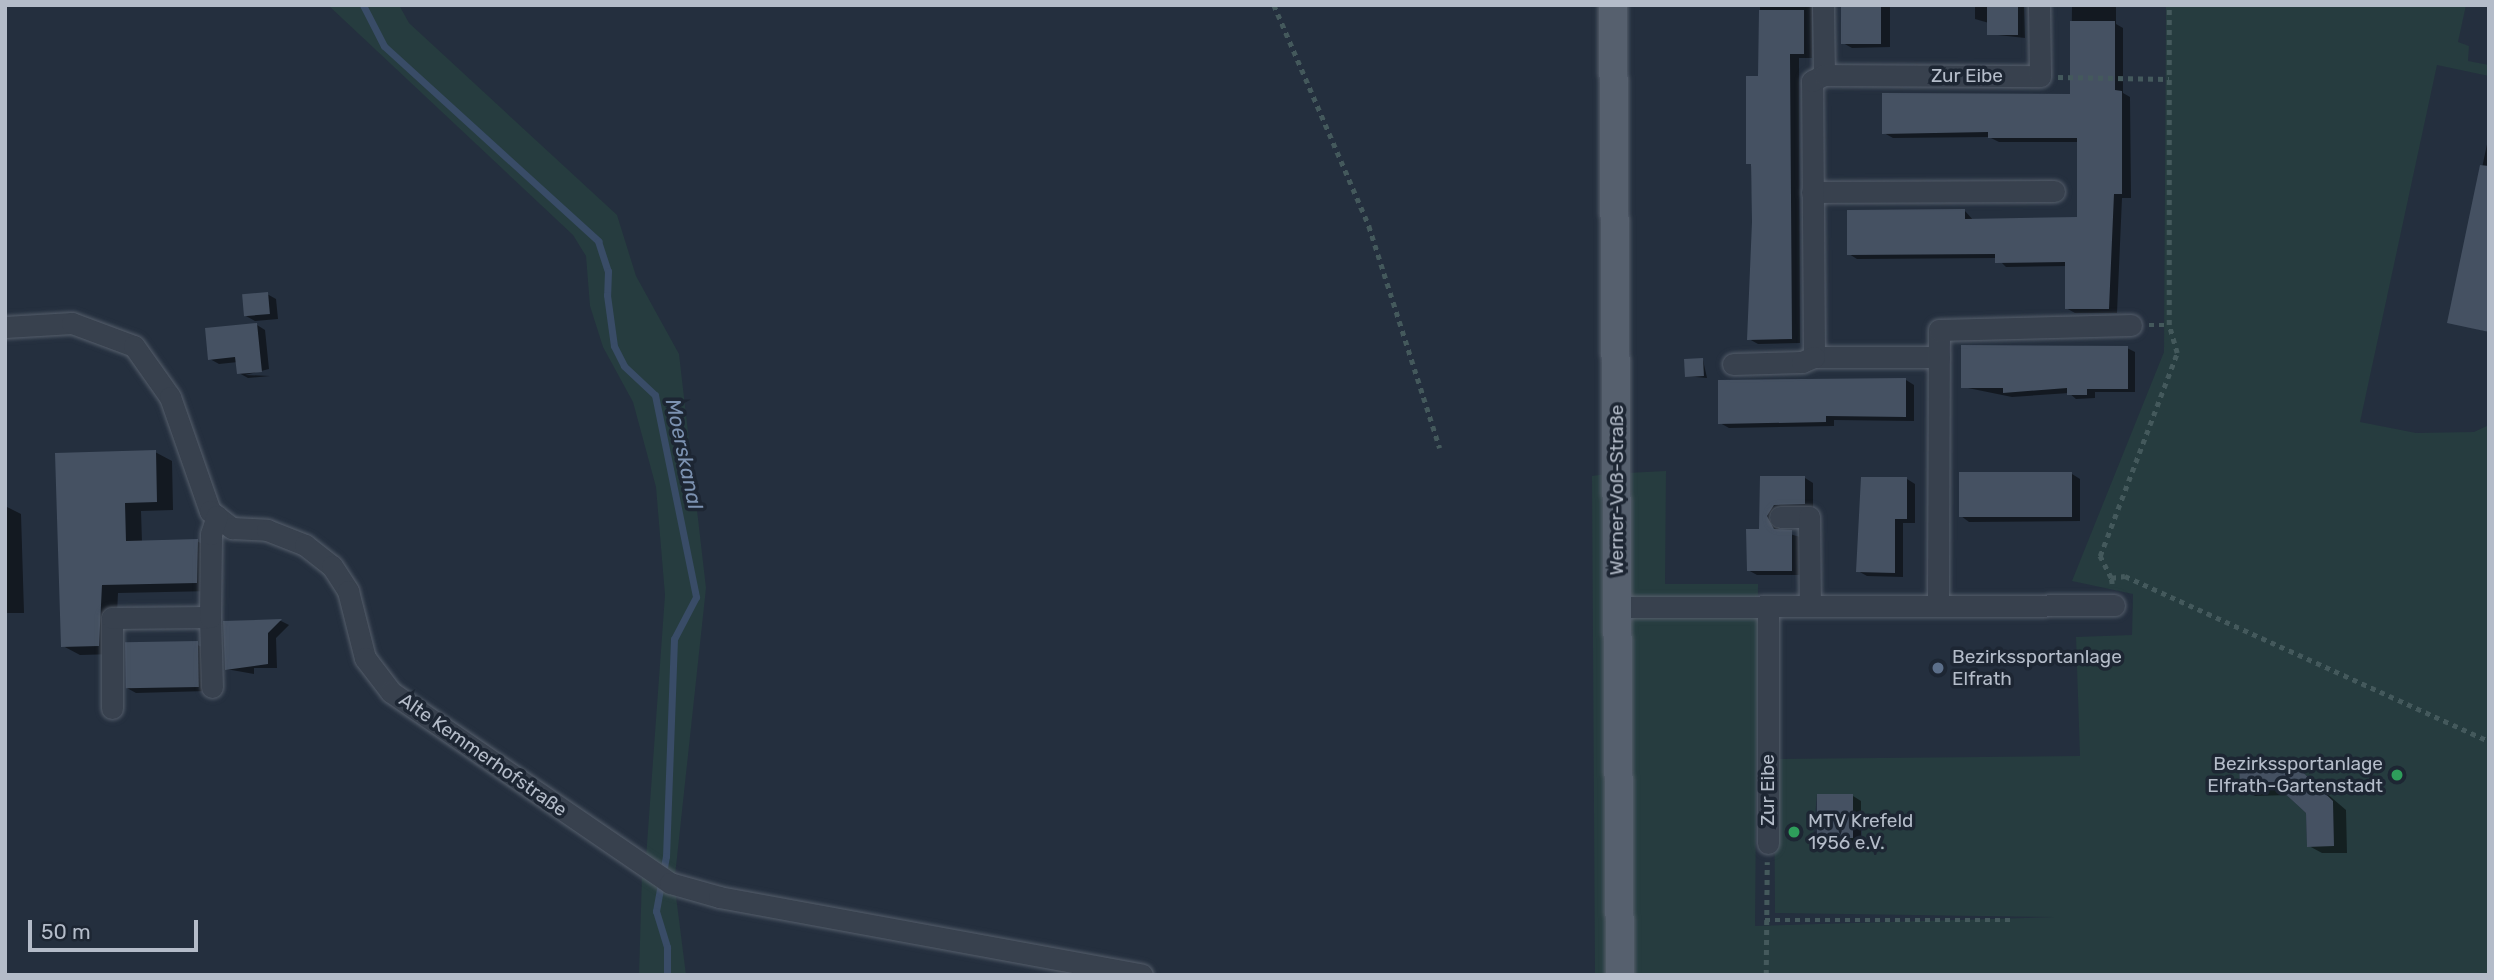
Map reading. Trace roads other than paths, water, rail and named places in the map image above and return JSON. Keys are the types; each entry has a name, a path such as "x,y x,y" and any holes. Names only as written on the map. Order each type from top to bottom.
{"main road":[{"name":"Werner-Voß-Straße","path":"1613,5 1620,975"}],"street":[{"path":"1814,357 1812,81 1824,75 1823,5"},
{"name":"Zur Eibe","path":"1824,75 2040,76 2039,5"},
{"path":"1812,192 2054,191"},
{"path":"5,327 72,323 134,346 170,397 209,511 217,516 211,534 212,687"},
{"path":"1938,606 1939,330 2131,325"},
{"path":"1733,364 1802,362 1814,357 1939,357"},
{"name":"Alte Kemmerhofstraße","path":"217,516 232,528 267,530 306,545 332,566 348,591 365,658 391,692 670,883 719,897 1142,975"},
{"path":"1780,517 1809,517 1810,606"},
{"path":"1618,607 2114,605"},
{"name":"Zur Eibe","path":"1768,606 1768,843"},
{"path":"112,708 112,618 210,617"}],"waterway":[{"name":"Moerskanal","path":"363,5 384,46 598,241 608,271 607,295 614,346 624,366 655,395 696,597 674,639 666,856 656,911 667,947 667,975"}],"place":[{"name":"Bezirkssportanlage Elfrath","path":"1938,668"},
{"name":"Bezirkssportanlage Elfrath-Gartenstadt","path":"2397,775"},
{"name":"MTV Krefeld 1956 e.V.","path":"1794,832"}]}
